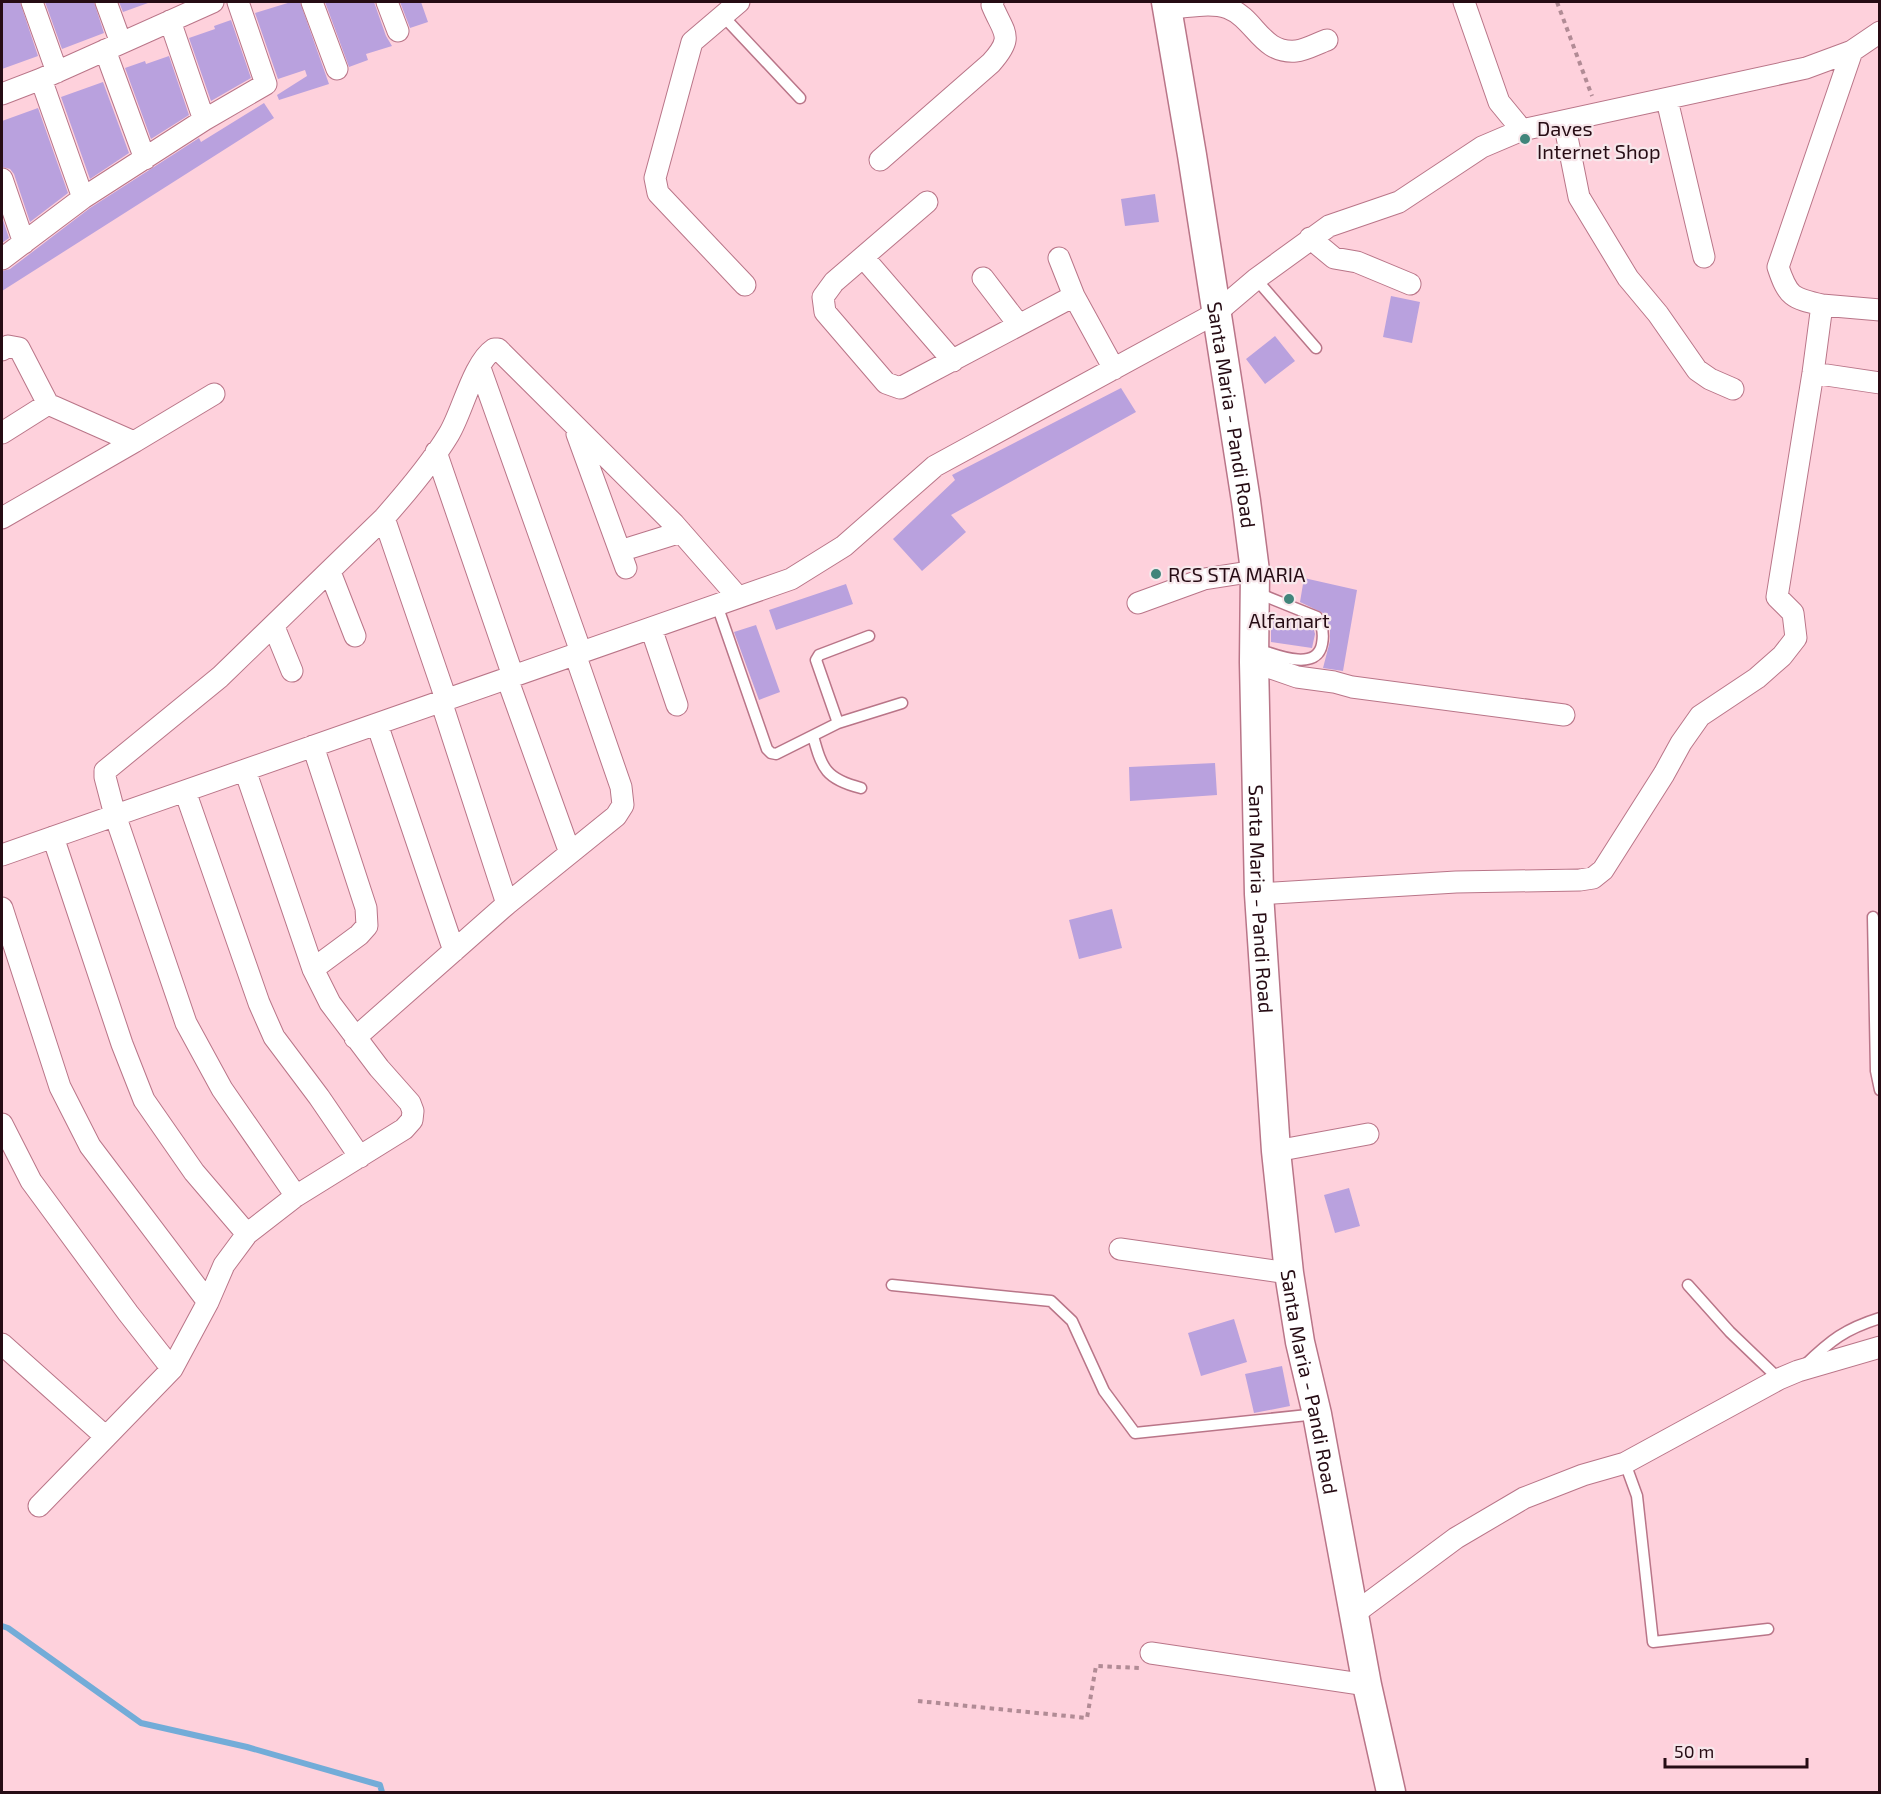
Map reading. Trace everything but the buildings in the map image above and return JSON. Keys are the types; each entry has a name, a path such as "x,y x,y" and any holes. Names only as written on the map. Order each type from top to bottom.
{"main road":[{"name":"Santa Maria - Pandi Road","path":"1166,5 1246,501 1255,581 1254,655 1259,894 1276,1151 1289,1273 1300,1342 1317,1414 1367,1685 1392,1792"}],"street":[{"path":"32,2 49,75 83,198"},
{"path":"106,2 113,47 145,159"},
{"path":"2,94 113,47 178,12 213,2"},
{"path":"2,259 83,198 204,120 266,84 238,2"},
{"path":"312,2 337,69"},
{"path":"387,2 398,31"},
{"path":"739,2 693,42 655,178 658,193 745,285"},
{"path":"880,160 991,63 1004,48 1005,33 992,5 993,2"},
{"path":"1464,2 1499,102 1522,130"},
{"path":"1166,5 1227,7 1240,15 1270,46 1282,51 1298,51 1327,40"},
{"path":"178,12 204,120"},
{"path":"2,855 791,579 844,546 935,466 1216,313 1256,279 1329,225 1399,202 1482,147 1522,130 1806,68 1852,51 1880,32"},
{"path":"1852,51 1778,267 1784,285 1796,299 1822,305 1880,310"},
{"path":"1667,100 1704,257"},
{"path":"1564,122 1579,198 1629,278 1698,370 1710,379 1733,389"},
{"path":"2,179 24,243"},
{"path":"927,202 834,282 823,297 825,312 886,383 900,388 1074,296"},
{"path":"1310,238 1334,258 1357,262 1410,284"},
{"path":"863,256 953,361"},
{"path":"1059,258 1074,296 1114,369"},
{"path":"983,278 1019,325"},
{"path":"1259,894 1456,882 1580,880 1593,878 1603,870 1700,716 1757,678 1782,656 1796,638 1793,613 1777,597 1814,373 1822,305"},
{"path":"2,350 8,346 19,348 48,404 134,442"},
{"path":"296,1196 222,1089 186,1023 116,815 105,771 223,686 274,627 384,518 408,491 449,434 490,351 498,349 681,532 738,597"},
{"path":"355,1038 507,904 616,816 622,805 621,787 578,653 480,368"},
{"path":"1814,373 1880,383"},
{"path":"2,518 214,394"},
{"path":"2,434 48,404"},
{"path":"575,428 623,559 681,532"},
{"path":"436,452 570,853"},
{"path":"384,518 444,700 507,904"},
{"path":"330,572 354,636"},
{"path":"1138,603 1204,579 1255,581"},
{"path":"274,627 292,671"},
{"path":"651,628 677,705"},
{"path":"1254,655 1297,677 1352,687 1564,715"},
{"path":"377,723 454,951"},
{"path":"313,746 366,908 367,926 359,935 313,969"},
{"path":"39,1506 172,1369 208,1302 224,1265 247,1234 296,1196 404,1129 412,1120 413,1111 410,1103 355,1038 330,1004 313,969 245,770"},
{"path":"185,791 259,1003 274,1037 360,1157"},
{"path":"52,837 122,1044 144,1101 194,1172 247,1234"},
{"path":"2,908 60,1087 90,1146 208,1302"},
{"path":"2,1124 31,1180 172,1369"},
{"path":"1276,1151 1368,1134"},
{"path":"1120,1249 1289,1273"},
{"path":"2,1344 106,1437"},
{"path":"1355,1613 1456,1538 1524,1498 1582,1475 1625,1463 1789,1375 1880,1347"},
{"path":"1151,1653 1367,1685"}],"lane":[{"path":"723,16 800,98"},
{"path":"1256,279 1317,348"},
{"path":"1254,655 1304,660 1315,657 1321,651 1324,636 1322,623 1317,617 1255,581"},
{"path":"717,605 768,751 777,754 838,723 902,703"},
{"path":"838,723 816,660 819,655 869,636"},
{"path":"813,736 820,762 828,774 843,783 861,788"},
{"path":"1873,917 1876,1071 1880,1090"},
{"path":"892,1285 1051,1301 1072,1322 1104,1391 1135,1433 1317,1414"},
{"path":"1688,1285 1730,1332 1789,1375 1832,1339 1858,1325 1880,1318"},
{"path":"1625,1463 1636,1496 1653,1641 1768,1629"}],"path":[{"path":"1557,2 1598,114"},
{"path":"918,1701 1087,1718 1096,1666 1139,1669 1151,1653"}],"waterway":[{"path":"2,1626 141,1723 247,1747 380,1785 382,1792"}],"place":[{"name":"Daves Internet Shop","path":"1525,139"},
{"name":"RCS STA MARIA","path":"1156,574"},
{"name":"Alfamart","path":"1289,599"}]}
